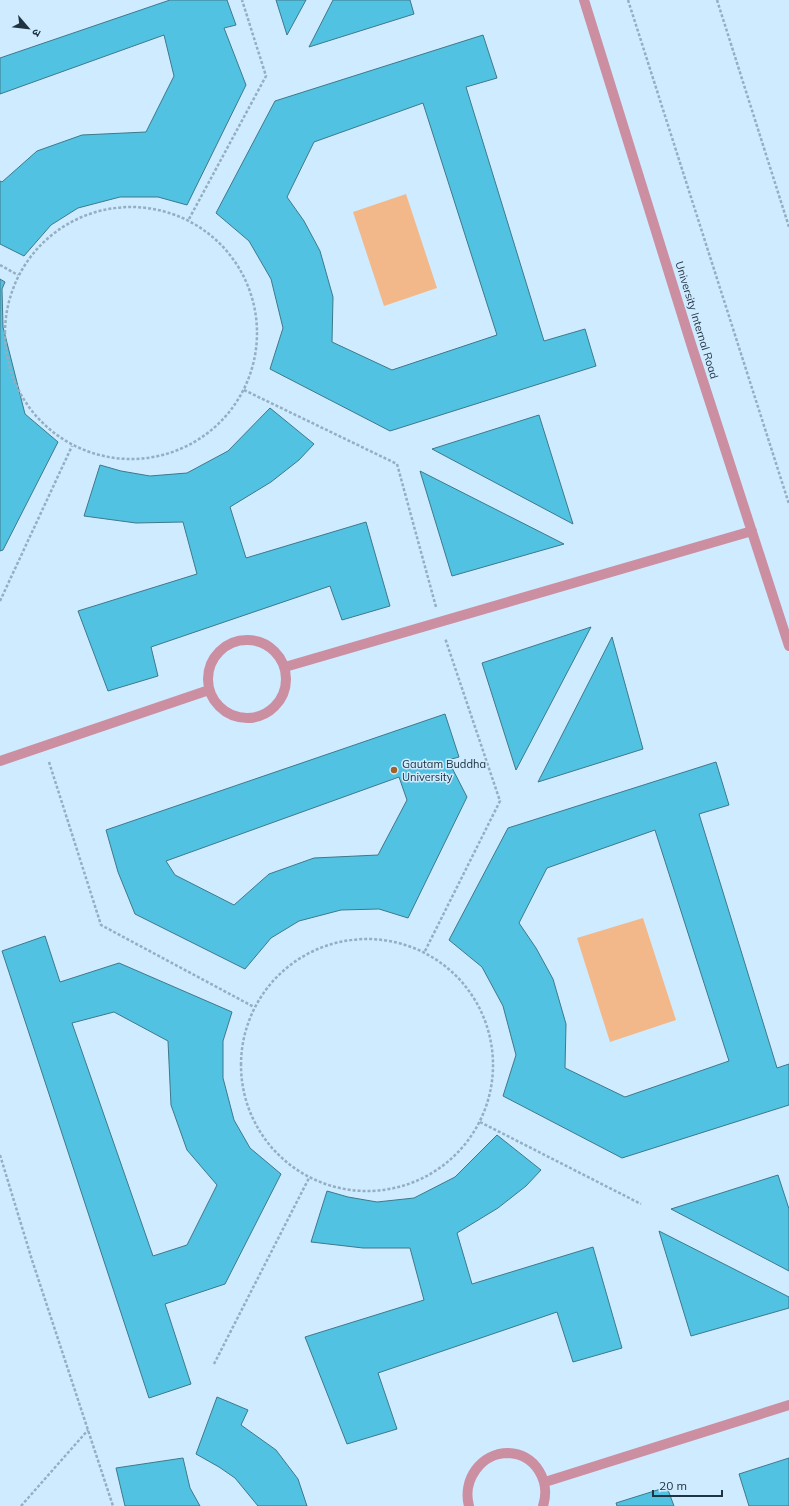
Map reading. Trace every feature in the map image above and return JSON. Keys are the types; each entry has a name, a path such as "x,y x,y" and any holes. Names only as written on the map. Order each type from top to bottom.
{"lane":[{"name":"University Internal Road","path":"584,0 690,340 789,646"},
{"path":"285,667 752,531"},
{"path":"250,639 266,644 279,655 285,667 286,683 282,698 270,711 258,717 239,718 228,714 216,704 209,690 207,674 212,660 222,648 236,640 250,639"},
{"path":"0,761 209,690"},
{"path":"545,1482 789,1405"},
{"path":"469,1506 467,1488 472,1474 482,1462 496,1455 509,1453 526,1458 539,1470 545,1482 546,1497 543,1506"}],"path":[{"path":"189,219 266,76 242,0"},
{"path":"628,0 789,504"},
{"path":"717,0 789,227"},
{"path":"138,205 189,219 227,249 252,293 257,343 244,390 212,430 169,454 123,460 72,446 34,416 10,372 4,318 18,275 51,234 92,212 138,205"},
{"path":"0,265 18,275"},
{"path":"244,390 397,464 440,622 500,801 425,951"},
{"path":"0,601 72,446"},
{"path":"44,746 101,925 254,1007"},
{"path":"374,937 425,951 463,981 488,1025 493,1075 480,1122 448,1162 406,1186 359,1192 309,1178 270,1148 246,1104 241,1050 254,1007 287,966 328,944 374,937"},
{"path":"480,1122 641,1204"},
{"path":"0,1155 113,1506"},
{"path":"214,1364 309,1178"},
{"path":"21,1506 88,1430"}],"shaded area":[{"path":"406,194 437,288 384,306 353,212"},
{"path":"643,918 676,1020 610,1042 577,938"}],"building":[{"path":"170,0 227,0 236,25 224,28 246,85 187,205 158,197 120,197 78,208 51,225 24,256 0,244 0,181 2,182 37,151 82,135 146,132 174,76 164,35 0,94 0,58"},
{"path":"276,0 306,0 287,35"},
{"path":"333,0 410,0 414,14 309,47"},
{"path":"483,35 497,78 466,87 544,341 585,329 596,366 390,431 270,369 283,328 271,279 249,241 216,213 275,101","holes":["423,103 497,335 392,370 332,342 333,297 320,251 304,221 287,197 314,142"]},
{"path":"0,279 5,282 2,289 3,327 25,414 58,442 3,550 0,551"},
{"path":"270,408 314,444 299,460 271,482 230,507 246,558 366,522 390,606 342,620 330,586 151,647 158,676 108,691 78,611 197,574 183,522 136,523 84,516 100,465 121,471 150,476 187,473 228,451"},
{"path":"539,415 573,524 432,449"},
{"path":"420,471 564,544 452,576"},
{"path":"591,627 516,770 482,663"},
{"path":"612,637 643,749 538,782"},
{"path":"445,714 459,757 448,760 467,797 408,918 379,909 341,910 299,921 271,938 245,969 135,914 118,872 106,830","holes":["399,777 407,800 378,855 314,858 269,874 234,905 175,875 166,861"]},
{"path":"716,762 729,805 699,814 777,1068 789,1064 789,1105 622,1158 503,1096 516,1055 503,1006 482,967 449,940 508,828","holes":["655,830 729,1061 625,1097 565,1068 566,1024 553,979 536,948 519,923 547,868"]},
{"path":"45,936 60,982 119,963 232,1012 223,1041 223,1078 234,1120 250,1148 281,1174 225,1284 165,1304 191,1384 149,1398 2,951","holes":["114,1012 168,1041 171,1105 187,1150 217,1185 187,1245 153,1256 72,1023"]},
{"path":"497,1135 541,1170 526,1186 498,1208 457,1233 472,1284 593,1247 622,1348 573,1362 557,1312 378,1373 397,1429 347,1444 305,1337 424,1300 410,1248 363,1248 311,1242 327,1191 348,1197 377,1202 414,1198 455,1177"},
{"path":"778,1175 789,1209 789,1271 671,1209"},
{"path":"659,1231 789,1297 789,1308 691,1336"},
{"path":"217,1397 248,1410 241,1425 276,1450 298,1479 307,1506 258,1506 235,1478 196,1454"},
{"path":"183,1458 190,1488 200,1506 125,1506 116,1468"},
{"path":"789,1458 789,1506 749,1506 739,1474"},
{"path":"667,1487 674,1506 617,1506 616,1503"}],"place":[{"name":"Gautam Buddha University","path":"394,770"}]}
